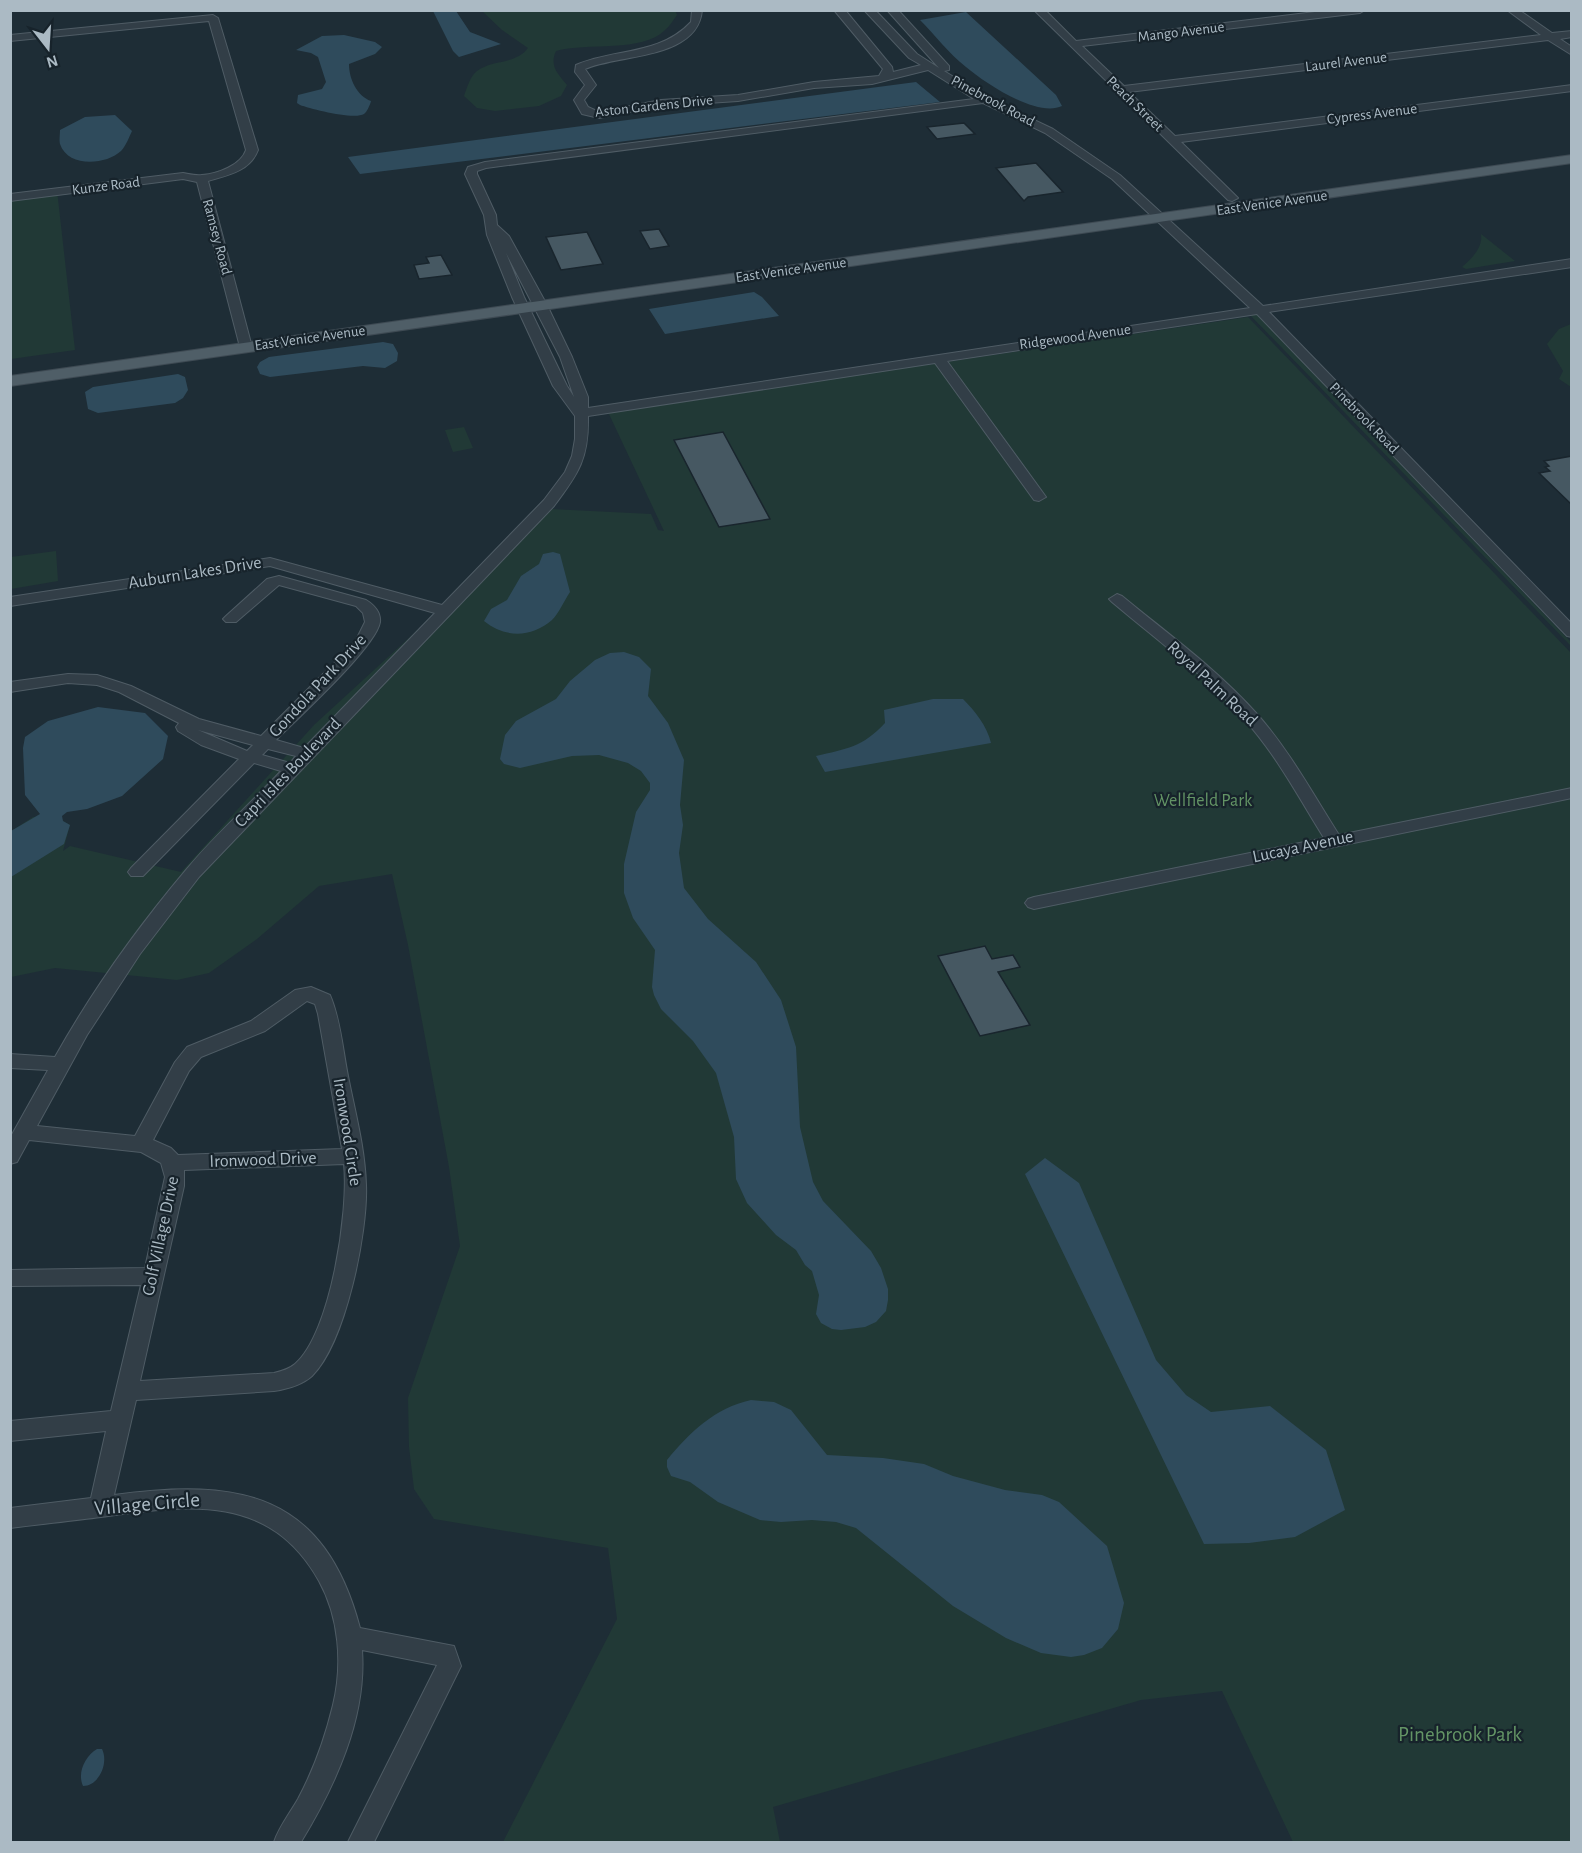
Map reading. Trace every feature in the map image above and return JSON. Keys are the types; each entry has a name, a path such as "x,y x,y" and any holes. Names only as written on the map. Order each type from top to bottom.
{"main road":[{"name":"East Venice Avenue","path":"529,301 749,276 867,254 878,254 953,237 1156,214 1232,198 1572,150"},
{"name":"East Venice Avenue","path":"10,371 54,363 245,341 1156,214 1572,159"},
{"name":"East Venice Avenue","path":"10,381 245,341"}],"street":[{"name":"Aston Gardens Drive","path":"697,10 696,23 681,37 646,51 580,67 580,72 591,85 579,100 583,109 593,114 605,114 669,102 738,98 930,66"},
{"path":"839,10 885,74"},
{"name":"Pinebrook Road","path":"869,10 902,47 930,66 984,100 1049,131 1099,160"},
{"name":"Pinebrook Road","path":"892,10 952,74 994,99 1069,135 1099,160 1260,310 1572,633"},
{"name":"Peach Street","path":"1039,10 1232,198"},
{"name":"Mango Avenue","path":"1074,44 1360,10"},
{"path":"1512,10 1572,52"},
{"name":"Ramsey Road","path":"10,38 213,18 252,154 241,165 202,179 245,341"},
{"name":"Laurel Avenue","path":"1121,90 1572,34"},
{"name":"Cypress Avenue","path":"1172,140 1572,88"},
{"path":"579,412 560,386 529,301 493,236 492,226 471,174 472,169 481,166 946,107 984,100"},
{"name":"Kunze Road","path":"10,198 183,176 202,179"},
{"name":"Ridgewood Avenue","path":"579,412 1572,263"},
{"path":"938,358 1039,497"},
{"name":"Capri Isles Boulevard","path":"10,1157 59,1064 108,987 171,901 218,845 566,483 576,465 581,446 582,431 579,412"},
{"name":"Auburn Lakes Drive","path":"10,602 270,562 445,611"},
{"name":"Gondola Park Drive","path":"137,872 361,645 371,628 373,615 370,609 361,603 279,580 272,582 231,619"},
{"name":"Royal Palm Road","path":"1117,598 1231,697 1254,720 1281,755 1334,841"},
{"name":"Gondola Park Drive","path":"10,687 64,678 93,679 127,690 174,716 307,754"},
{"name":"Gondola Park Drive","path":"174,716 191,733 200,738 292,769"},
{"name":"Lucaya Avenue","path":"1034,903 1572,793"},
{"name":"Ironwood Circle","path":"127,1391 274,1382 294,1376 307,1366 326,1328 351,1253 357,1201 353,1156 324,1004 318,996 311,994 296,998 258,1026 194,1052 182,1067 141,1144"},
{"path":"10,1061 59,1064"},
{"name":"Golf Village Drive","path":"23,1132 141,1144 159,1151 173,1163 176,1174 174,1186 127,1391"},
{"name":"Ironwood Drive","path":"173,1163 353,1156"},
{"path":"10,1278 153,1276"},
{"path":"100,1507 127,1391"},
{"path":"10,1431 120,1420"},
{"name":"Village Circle","path":"10,1518 170,1498 211,1498 253,1507 273,1516 292,1528 310,1546 324,1564 343,1606 349,1637 349,1685 344,1714 322,1778 287,1842"},
{"path":"349,1637 445,1654 449,1666 361,1842"}],"green space":[{"path":"675,10 677,15 665,30 643,42 556,51 554,65 567,85 561,96 539,106 495,111 477,108 464,96 471,79 483,67 510,60 528,48 502,30 482,11"},
{"path":"57,190 75,350 11,359 10,196"},
{"path":"1481,234 1515,261 1466,269 1462,267 1479,248"},
{"path":"1255,312 1571,642 1571,646 1250,315"},
{"path":"1248,317 1571,653 1571,1842 1293,1842 1222,1691 1141,1700 773,1807 780,1842 503,1842 617,1619 608,1548 434,1519 414,1489 409,1447 408,1398 460,1246 449,1167 408,945 392,874 319,886 257,939 209,973 177,980 55,968 11,977 11,831 33,817 61,816 63,821 70,825 63,851 70,846 181,872 314,725 423,625 212,842 200,876 551,509 651,514 658,530 664,531 608,412"},
{"path":"1571,324 1571,387 1559,379 1563,371 1547,344 1559,329"},
{"path":"464,427 473,448 453,452 445,430"},
{"path":"56,551 58,581 11,589 11,557"}],"water":[{"path":"433,11 456,11 470,32 501,44 459,57 453,51"},
{"path":"966,12 1056,95 1062,106 1039,107 998,90 960,62 920,20"},
{"path":"344,35 375,42 382,47 375,54 349,64 350,75 355,86 366,99 371,101 367,110 359,116 351,116 300,105 297,103 298,95 322,89 326,82 318,57 296,50 322,36"},
{"path":"916,82 940,102 360,174 348,157"},
{"path":"115,115 132,131 121,151 106,159 88,162 71,157 64,152 60,143 60,130 85,117"},
{"path":"754,292 762,297 779,316 665,334 649,309"},
{"path":"383,342 393,344 398,353 397,361 385,368 363,366 270,377 260,374 257,367 260,362 269,357"},
{"path":"178,374 185,377 188,390 183,398 175,403 98,413 88,409 85,392 93,387"},
{"path":"553,552 560,554 570,592 552,620 535,630 518,634 501,631 484,621 491,609 507,600 521,576 539,564 543,554"},
{"path":"624,652 639,657 651,669 648,696 668,723 684,760 680,805 683,825 679,853 684,888 708,919 756,962 781,1000 796,1047 800,1127 813,1182 823,1201 871,1251 881,1268 888,1289 886,1311 876,1322 865,1327 841,1330 832,1329 821,1323 816,1314 819,1295 812,1271 805,1265 796,1250 776,1235 747,1203 736,1179 734,1137 716,1073 693,1041 661,1009 654,995 652,987 655,950 633,918 624,893 624,864 636,812 650,790 650,783 641,771 628,763 599,755 572,756 520,768 504,764 500,759 505,735 516,721 556,699 570,681 595,660 610,653"},
{"path":"933,699 963,699 980,719 991,743 825,772 816,756 845,749 869,737 885,723 884,710"},
{"path":"98,707 145,713 168,736 163,759 122,796 87,809 67,812 62,816 63,821 70,825 64,844 11,877 11,831 40,814 25,795 23,748 25,737 48,721"},
{"path":"1045,1158 1079,1183 1156,1360 1186,1395 1211,1412 1270,1406 1326,1450 1345,1510 1295,1537 1249,1543 1204,1544 1025,1174"},
{"path":"751,1400 774,1402 791,1410 827,1455 883,1458 924,1464 953,1476 1005,1490 1042,1495 1059,1502 1107,1546 1124,1603 1118,1629 1102,1648 1084,1655 1071,1657 1041,1653 1006,1638 953,1606 856,1528 836,1522 812,1520 781,1522 760,1520 718,1502 690,1482 671,1476 667,1460 694,1431 726,1409"},
{"path":"97,1749 102,1749 104,1755 101,1773 94,1782 83,1786 81,1776 83,1765"}],"building":[{"path":"964,123 975,134 937,139 927,127"},
{"path":"1036,163 1063,192 1028,197 1024,201 996,168"},
{"path":"659,229 669,246 650,249 640,231"},
{"path":"587,232 603,264 561,270 546,237"},
{"path":"441,255 452,275 419,279 414,265 429,263 426,257"},
{"path":"723,432 770,519 719,527 674,440"},
{"path":"1572,456 1572,505 1539,473 1550,471 1545,467 1549,466 1544,461"},
{"path":"985,946 992,959 1013,955 1020,967 998,972 1030,1025 980,1036 938,956"}],"park label":[{"name":"Wellfield Park","path":"1203,801"},
{"name":"Pinebrook Park","path":"1460,1734"}]}
